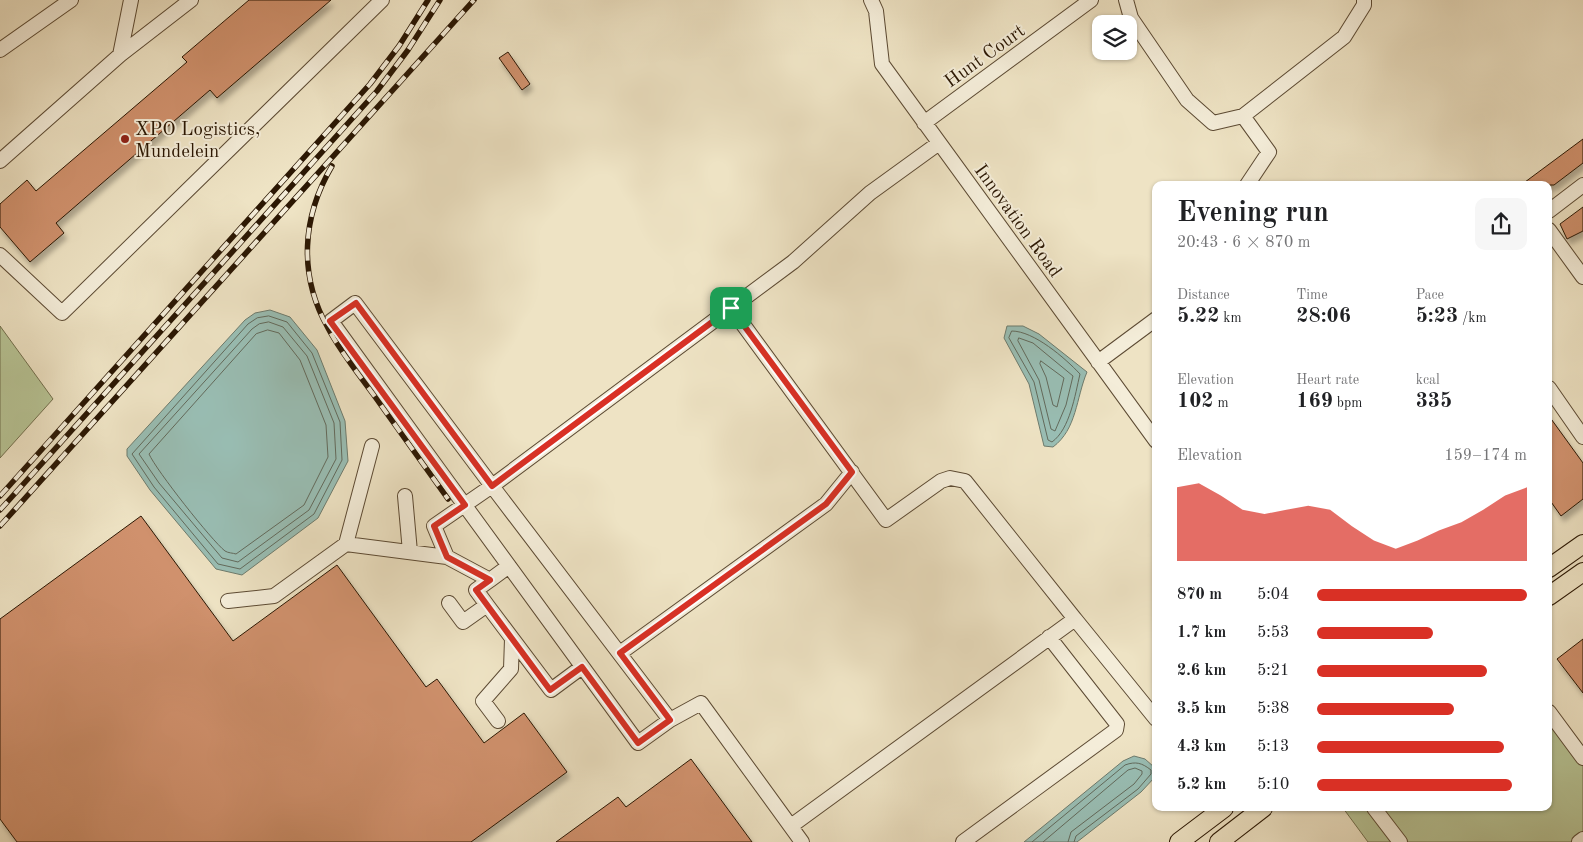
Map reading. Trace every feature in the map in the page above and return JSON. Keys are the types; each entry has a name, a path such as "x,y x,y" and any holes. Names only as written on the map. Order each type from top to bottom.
{"main road":[{"path":"1552,566 1583,544"},
{"path":"1552,594 1583,572"},
{"path":"1179,842 1220,811"},
{"path":"1219,842 1259,811"}],"lane":[{"path":"0,50 72,0"},
{"path":"120,55 130,0"},
{"path":"0,161 120,55 191,0"},
{"path":"0,256 62,312 382,0"},
{"name":"Hunt Court","path":"924,123 1091,0"},
{"path":"1126,0 1131,18 1187,100 1213,123 1243,116 1344,37 1364,5 1364,0"},
{"name":"Innovation Road","path":"874,6 882,64 1152,436"},
{"path":"1243,116 1269,152 1250,181"},
{"path":"447,557 434,526 492,486 792,262 870,193 939,143"},
{"path":"1552,209 1583,186"},
{"path":"1552,234 1583,277"},
{"path":"670,720 356,303 330,321 638,743 670,720 701,703 802,842"},
{"path":"731,308 886,520 943,480 950,478 965,481 1152,714"},
{"path":"1098,362 1152,322"},
{"path":"1552,392 1583,437"},
{"path":"228,601 274,596 346,544 372,446"},
{"path":"620,653 826,504 852,472"},
{"path":"405,496 410,552"},
{"path":"346,544 447,557 490,580"},
{"path":"509,566 476,590 486,605 550,690 582,667"},
{"path":"449,603 463,622 486,605"},
{"path":"791,826 1075,619"},
{"path":"963,842 1116,730 1116,724 1049,637"},
{"path":"498,721 483,701 511,669 512,639"},
{"path":"1552,716 1583,758"},
{"path":"1376,811 1400,842"},
{"path":"1579,842 1583,839"}],"green space":[{"path":"0,326 53,399 0,458"},
{"path":"1552,708 1583,750 1583,842 1368,842 1345,811 1552,811"}],"water":[{"path":"270,310 290,317 317,350 345,421 348,461 318,518 242,575 216,569 150,490 127,456 127,449 245,320 255,313"},
{"path":"1007,326 1023,326 1039,334 1087,372 1067,431 1053,447 1044,446 1029,384 1004,338"},
{"path":"1134,756 1145,759 1152,765 1152,780 1141,792 1077,842 1024,842 1123,761"}],"building":[{"name":"XPO Logistics, Mundelein","path":"249,0 331,0 217,98 210,90 56,223 64,233 30,262 0,227 0,204 27,180 36,191 187,62 182,57"},
{"path":"508,52 530,84 522,90 499,58"},
{"path":"1583,139 1583,163 1554,185 1552,185 1552,181 1526,181"},
{"path":"1583,207 1583,231 1567,239 1560,224"},
{"path":"1552,420 1583,463 1583,499 1561,516 1552,503"},
{"path":"141,516 233,641 337,565 426,687 437,679 484,743 524,713 567,772 471,842 17,842 0,819 0,619"},
{"path":"1583,639 1583,693 1557,659"},
{"path":"691,759 752,842 556,842 618,797 626,807"}],"railway":[{"path":"0,496 370,84 399,46 428,0"},
{"path":"0,510 377,91 408,50 440,0"},
{"path":"0,526 474,0"},
{"path":"332,166 314,205 308,246 308,267 318,308 343,353 448,499"}],"place":[{"name":"XPO Logistics, Mundelein","path":"125,139"}],"route":[{"path":"356,303 492,486 731,308 852,472 826,504 620,653 670,720 638,743 582,667 550,690 476,590 490,580 447,557 434,526 465,505 330,321 356,303"}]}
